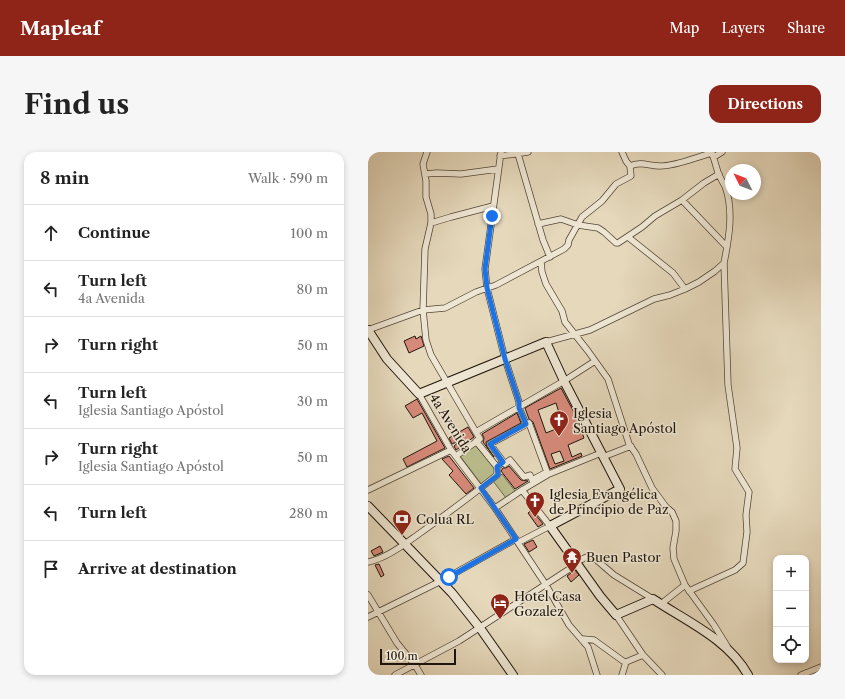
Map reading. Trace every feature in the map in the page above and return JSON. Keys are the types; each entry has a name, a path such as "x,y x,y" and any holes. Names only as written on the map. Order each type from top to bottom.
{"main road":[{"name":"4a Avenida","path":"368,330 387,359 419,394"},
{"path":"419,394 546,342 564,381 620,490 550,526 600,596 616,615 653,599 710,635 732,653 748,675"},
{"path":"368,506 441,581 480,628 513,675"}],"street":[{"path":"427,152 423,164 426,197 431,214 431,224 425,249 423,310 427,345 431,355 480,439 456,456"},
{"path":"497,467 503,462 505,464 510,460 524,477 530,475 532,480 547,472 529,423 526,424 519,408 519,402 505,359 487,288 485,269 500,154 518,154 528,152"},
{"path":"368,330 423,310 445,308 476,292 496,285 541,262 568,245 569,240 582,217 602,201 616,184 631,176 630,166 622,152"},
{"path":"630,166 635,163 662,166 722,152"},
{"path":"518,154 538,224 550,257"},
{"path":"661,604 687,588 735,570 743,563 745,559 747,532 746,515 749,492 735,469 737,448 728,385 724,263 730,216 725,186 718,174 712,154"},
{"path":"425,174 461,174 482,170 498,170"},
{"path":"538,224 561,219 578,225 598,228 618,244 655,216 682,200 704,182 718,174"},
{"path":"682,200 725,245 727,245"},
{"path":"431,224 493,206"},
{"path":"628,237 673,273 685,289"},
{"path":"541,262 542,272 546,284 562,311 565,322 608,379 631,446 652,488 666,507 672,512 676,521 673,548 674,559 687,588 732,653"},
{"path":"546,342 590,330 654,299 685,289 699,282 724,263"},
{"path":"476,432 519,408 595,361"},
{"name":"4a Avenida","path":"419,394 451,450 481,488 518,541 570,625 583,639 590,650 597,675"},
{"path":"503,462 490,444 526,424"},
{"path":"368,562 378,559 404,544 452,511 498,475 497,467 476,441"},
{"path":"495,508 549,474 631,446"},
{"path":"368,490 451,450"},
{"path":"368,617 550,526 522,490"},
{"path":"395,675 459,641 546,585 576,563 589,556 593,557 614,575 653,599"},
{"path":"368,594 397,643 421,675"},
{"path":"616,615 643,655 662,675"},
{"path":"583,639 594,640 626,662 643,655"},
{"path":"622,675 626,662"},
{"path":"801,675 821,667"}],"green space":[{"path":"475,445 496,470 495,475 482,485 460,456"},
{"path":"502,474 515,491 506,498 493,481"}],"building":[{"path":"415,336 416,339 421,336 424,346 409,353 404,341"},
{"path":"561,388 576,416 584,438 568,445 572,457 581,453 582,456 550,469 533,422 529,419 525,408","holes":["556,403 563,426 546,433 538,410","560,451 564,461 555,464 551,454"]},
{"path":"417,399 445,448 407,467 403,459 437,441 422,413 413,418 405,406"},
{"path":"517,413 521,423 486,442 487,447 494,457 483,442 484,438 482,434"},
{"path":"468,427 474,437 456,450 454,446 461,440 452,444 449,438"},
{"path":"449,456 474,488 466,494 449,475 453,471 442,459"},
{"path":"509,466 521,480 528,481 515,489 501,471 503,468"},
{"name":"Iglesia Evangélica de Principio de Paz","path":"532,510 543,524 538,527 528,513"},
{"path":"533,540 537,547 529,552 524,544"},
{"path":"380,546 383,552 374,556 371,551"},
{"path":"379,564 384,575 381,577 375,565"},
{"path":"575,570 579,575 571,582 567,576"}],"place":[{"name":"Iglesia Santiago Apóstol","path":"559,437"},
{"name":"Iglesia Evangélica de Principio de Paz","path":"535,518"},
{"name":"Colua RL","path":"402,536"},
{"name":"Buen Pastor","path":"572,574"},
{"name":"Hotel Casa Gozalez","path":"500,620"}],"route":[{"path":"449,577 516,539 481,488 498,475 497,467 503,462 490,444 526,424 519,408 519,402 505,359 487,288 485,269 492,216"}]}
